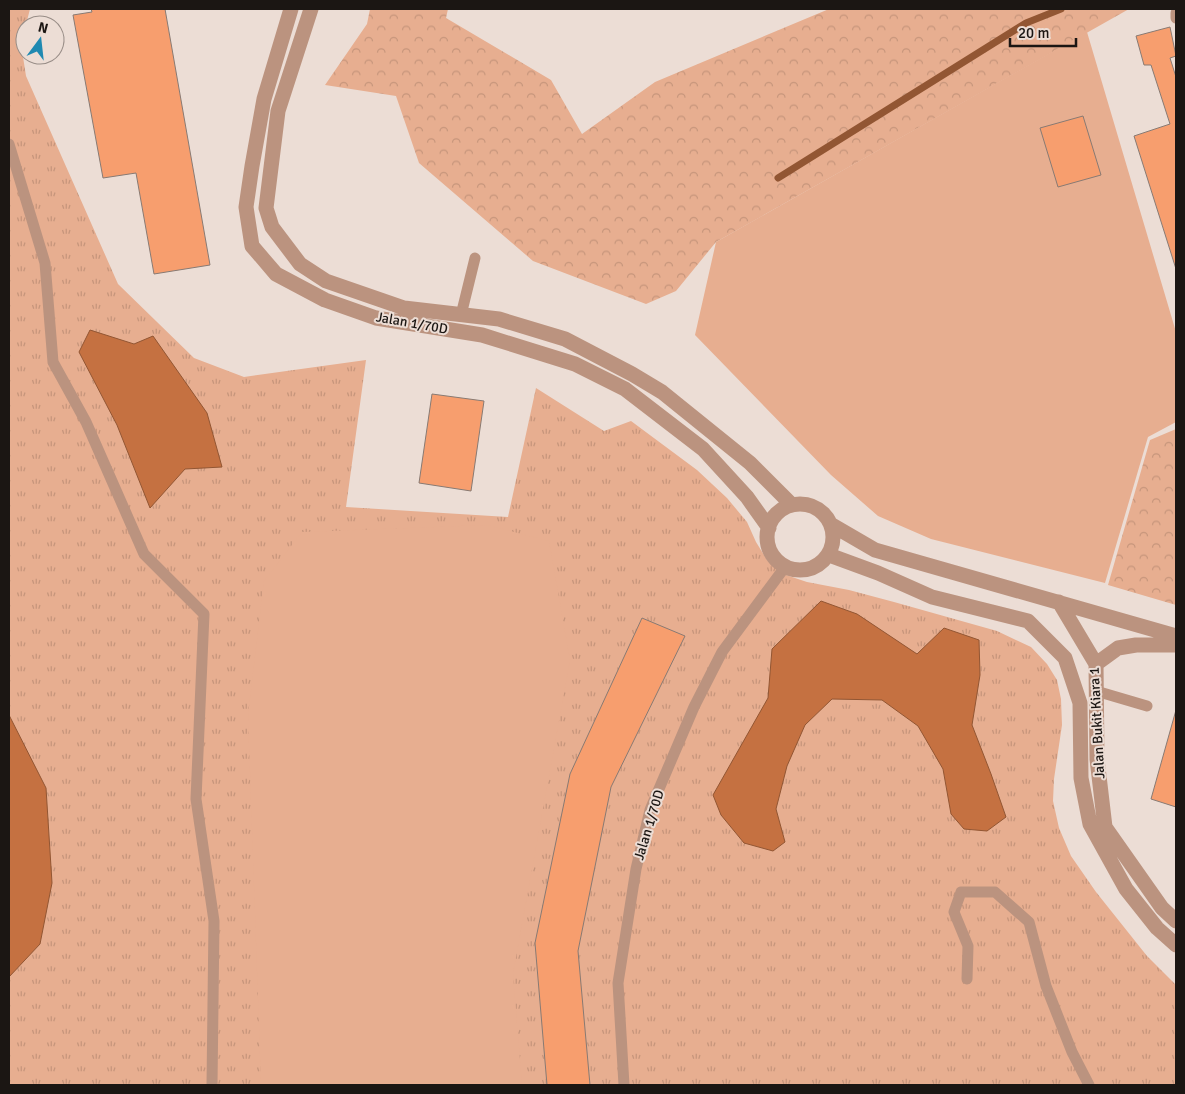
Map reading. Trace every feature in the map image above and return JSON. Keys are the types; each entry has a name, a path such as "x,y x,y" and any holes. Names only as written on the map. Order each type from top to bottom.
{"street":[{"name":"Jalan 1/70D","path":"291,9 264,99 246,207 252,246 276,274 325,300 376,318 482,335 575,364 625,389 703,449 747,497 768,528"},
{"name":"Jalan 1/70D","path":"311,9 278,111 266,208 272,227 300,264 326,281 404,308 499,319 565,339 662,392 750,463 792,505"},
{"path":"802,504 811,506 827,516 832,525 833,545 829,555 822,562 804,570 795,570 785,567 771,553 768,543 768,528 775,515 783,508 802,504"},
{"path":"832,525 875,550 1176,636"},
{"name":"Jalan Bukit Kiara 1","path":"829,555 878,573 932,597 1028,621 1065,658 1080,703 1081,778 1090,824 1126,890 1157,928 1176,945"},
{"name":"Jalan Bukit Kiara 1","path":"1059,602 1096,664 1096,759 1106,827 1162,908 1176,921"},
{"path":"1096,664 1118,648 1136,645 1176,645"}],"lane":[{"path":"1176,13 1176,18"},
{"path":"9,144 46,263 53,362 86,422 144,554 204,614 196,799 214,921 212,1085"},
{"path":"461,315 475,258"},
{"name":"Jalan 1/70D","path":"624,1085 618,983 636,869 650,810 694,707 722,652 785,567"},
{"path":"1096,691 1147,706"},
{"path":"967,979 968,946 954,912 961,892 995,892 1029,922 1046,986 1072,1052 1089,1085"}],"green space":[{"path":"9,9 30,9 28,15 15,15 15,65 24,65 26,76 118,284 194,358 244,377 366,360 346,507 508,517 536,388 604,431 631,421 697,470 727,498 747,522 767,560 786,575 807,582 849,590 997,631 1031,647 1047,664 1057,680 1061,699 1062,725 1054,779 1053,801 1059,828 1071,856 1096,892 1147,956 1176,985 1176,1085 9,1085"},
{"path":"370,9 448,9 446,18 551,80 582,134 655,82 829,9 1129,9 716,242 676,291 646,304 533,261 419,163 396,96 325,85 367,24"},
{"path":"1087,32 1176,332 1176,422 1148,437 1105,583 931,539 878,516 831,475 695,335 716,242"},
{"path":"1176,429 1176,605 1108,585 1150,440"},
{"path":"487,525 549,541 570,660 513,974 522,1085 261,1085 248,715 264,581 302,532"}],"shaded area":[{"path":"90,330 134,344 153,336 207,413 222,467 185,469 150,508 117,425 79,352"},
{"path":"821,601 857,614 917,654 944,628 979,640 980,675 972,725 1006,817 987,831 964,829 951,814 943,769 918,726 882,700 832,699 805,725 787,766 776,809 785,842 773,851 744,843 721,815 713,795 768,698 772,649"},
{"path":"9,715 46,788 52,883 40,944 9,977"}],"building":[{"path":"91,9 165,9 210,265 154,274 136,173 103,178 73,15 92,12"},
{"path":"1170,27 1176,56 1170,58 1176,77 1176,269 1134,136 1170,124 1151,65 1144,65 1136,36"},
{"path":"1083,116 1101,175 1058,187 1040,128"},
{"path":"432,394 484,401 471,491 419,483"},
{"path":"642,618 685,636 611,787 578,951 590,1085 547,1085 535,943 570,774"},
{"path":"1176,710 1176,807 1151,799"}],"waterway":[{"path":"778,178 1026,23 1061,9"}]}
